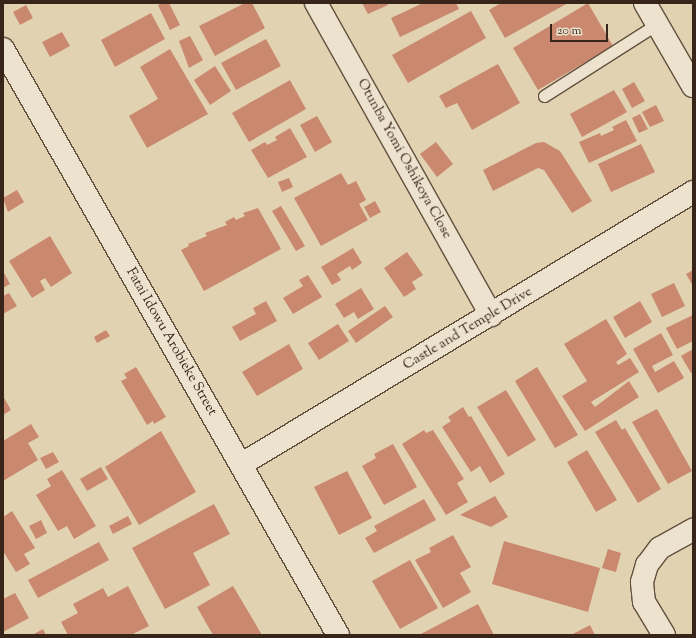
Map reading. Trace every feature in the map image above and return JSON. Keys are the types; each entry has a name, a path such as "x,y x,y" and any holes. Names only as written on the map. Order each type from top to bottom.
{"street":[{"name":"Otunba Yomi Oshikoya Close","path":"316,3 491,316"},
{"path":"645,3 693,86"},
{"name":"Fatai Idowu Arobieke Street","path":"3,49 242,464 338,635"},
{"name":"Castle and Temple Drive","path":"242,464 491,316 693,192"},
{"path":"664,635 644,602 642,582 647,565 660,548 693,530"}],"lane":[{"path":"544,96 657,24"}],"building":[{"path":"162,3 169,3 180,25 170,30 158,5"},
{"path":"245,3 252,3 265,28 215,56 199,26"},
{"path":"362,3 387,3 388,5 368,14"},
{"path":"423,3 456,3 459,9 400,37 391,18"},
{"path":"501,3 568,3 505,38 489,10"},
{"path":"588,3 613,46 538,90 513,48"},
{"path":"26,5 33,18 20,25 13,12"},
{"path":"471,11 486,38 408,83 392,55"},
{"path":"151,13 165,39 115,67 101,40"},
{"path":"62,32 70,46 50,57 42,42"},
{"path":"190,36 203,60 189,68 179,41"},
{"path":"266,39 281,66 236,90 221,63"},
{"path":"170,49 208,114 147,148 129,116 158,99 140,67"},
{"path":"498,64 520,103 472,130 457,103 446,108 439,96"},
{"path":"215,66 231,91 210,105 194,80"},
{"path":"290,80 306,109 249,142 232,113"},
{"path":"634,82 645,101 632,108 622,89"},
{"path":"614,90 627,112 582,137 570,114"},
{"path":"656,105 664,121 650,127 642,112"},
{"path":"640,114 648,129 639,133 632,118"},
{"path":"317,116 332,142 315,152 300,125"},
{"path":"626,120 637,141 589,163 579,142 600,133 601,136 614,130 612,127"},
{"path":"290,128 307,157 268,178 251,150 265,142 267,145 277,140 275,137"},
{"path":"436,142 453,164 437,177 420,154"},
{"path":"544,142 560,151 592,201 572,213 544,170 538,168 493,191 483,170 536,143"},
{"path":"641,144 655,172 611,192 598,164"},
{"path":"341,173 348,185 356,181 366,200 359,204 368,220 321,246 294,198"},
{"path":"289,178 293,187 282,192 278,182"},
{"path":"17,190 24,202 8,212 3,198"},
{"path":"375,201 381,212 370,218 364,207"},
{"path":"281,206 305,246 296,251 272,211"},
{"path":"258,208 281,249 204,291 181,250 189,246 188,244 207,236 205,233 227,225 225,222 234,217 236,220 245,216 243,213"},
{"path":"50,236 72,273 51,287 45,278 40,281 45,290 32,298 9,261"},
{"path":"353,248 362,263 352,270 350,266 337,274 341,280 332,285 321,267"},
{"path":"407,252 423,275 412,282 416,289 404,297 384,268"},
{"path":"693,270 693,286 686,274"},
{"path":"3,271 10,284 3,288"},
{"path":"308,275 322,297 293,314 283,298 303,286 299,280"},
{"path":"674,283 685,306 662,317 651,294"},
{"path":"361,288 374,309 358,319 354,312 344,318 335,304"},
{"path":"9,293 17,306 3,314 3,296"},
{"path":"266,301 277,321 240,341 232,327 256,314 253,308"},
{"path":"640,301 652,322 625,338 613,317"},
{"path":"385,306 393,317 356,343 348,331"},
{"path":"693,315 693,341 677,349 666,328"},
{"path":"606,319 627,354 616,362 618,365 630,358 639,372 591,402 595,407 629,381 639,397 585,431 562,396 587,381 564,344"},
{"path":"338,324 349,341 319,360 308,343"},
{"path":"106,330 110,336 97,343 94,337"},
{"path":"661,333 673,355 652,366 655,372 674,361 684,378 658,393 633,349"},
{"path":"289,344 303,369 257,396 242,372"},
{"path":"693,349 693,372 691,373 681,356"},
{"path":"136,367 166,417 154,424 153,421 147,425 121,381 127,378 124,374"},
{"path":"537,367 578,435 555,448 515,381"},
{"path":"506,390 536,440 508,457 477,407"},
{"path":"3,396 11,410 3,415"},
{"path":"463,407 469,417 471,416 505,474 490,483 480,466 471,472 442,427 451,421 448,417"},
{"path":"657,409 692,471 668,484 632,422"},
{"path":"616,420 622,430 625,428 661,489 638,503 595,432"},
{"path":"31,424 39,437 28,443 38,460 3,481 3,441"},
{"path":"424,430 426,433 433,430 464,479 457,483 468,502 446,515 402,444"},
{"path":"161,431 196,492 139,525 105,467"},
{"path":"393,444 417,487 384,505 362,466 376,458 374,454"},
{"path":"587,450 617,500 596,512 567,462"},
{"path":"53,452 59,462 46,469 40,458"},
{"path":"101,467 108,479 87,491 80,479"},
{"path":"62,470 96,526 74,539 67,526 58,531 36,495 51,486 47,479"},
{"path":"347,471 372,518 339,535 314,487"},
{"path":"495,496 508,517 491,527 460,515"},
{"path":"424,499 436,520 374,553 365,538 377,531 374,526"},
{"path":"214,504 230,534 193,553 210,585 165,609 132,548"},
{"path":"12,511 35,548 24,554 30,564 16,572 3,551 3,517"},
{"path":"128,516 132,524 113,534 109,526"},
{"path":"41,520 47,533 36,539 29,526"},
{"path":"453,535 471,567 460,573 471,592 443,608 415,560 431,552 429,548"},
{"path":"504,541 600,568 588,612 492,584"},
{"path":"99,542 109,560 38,598 28,580"},
{"path":"608,549 621,553 616,572 602,568"},
{"path":"410,560 438,608 400,629 372,581"},
{"path":"128,586 149,626 131,635 68,635 61,622 78,613 73,604 103,588 108,597"},
{"path":"233,586 262,635 213,635 197,607"},
{"path":"15,593 29,618 3,632 3,599"},
{"path":"478,604 494,635 419,635"},
{"path":"590,625 595,635 571,635"},
{"path":"43,629 46,635 32,635"}]}
